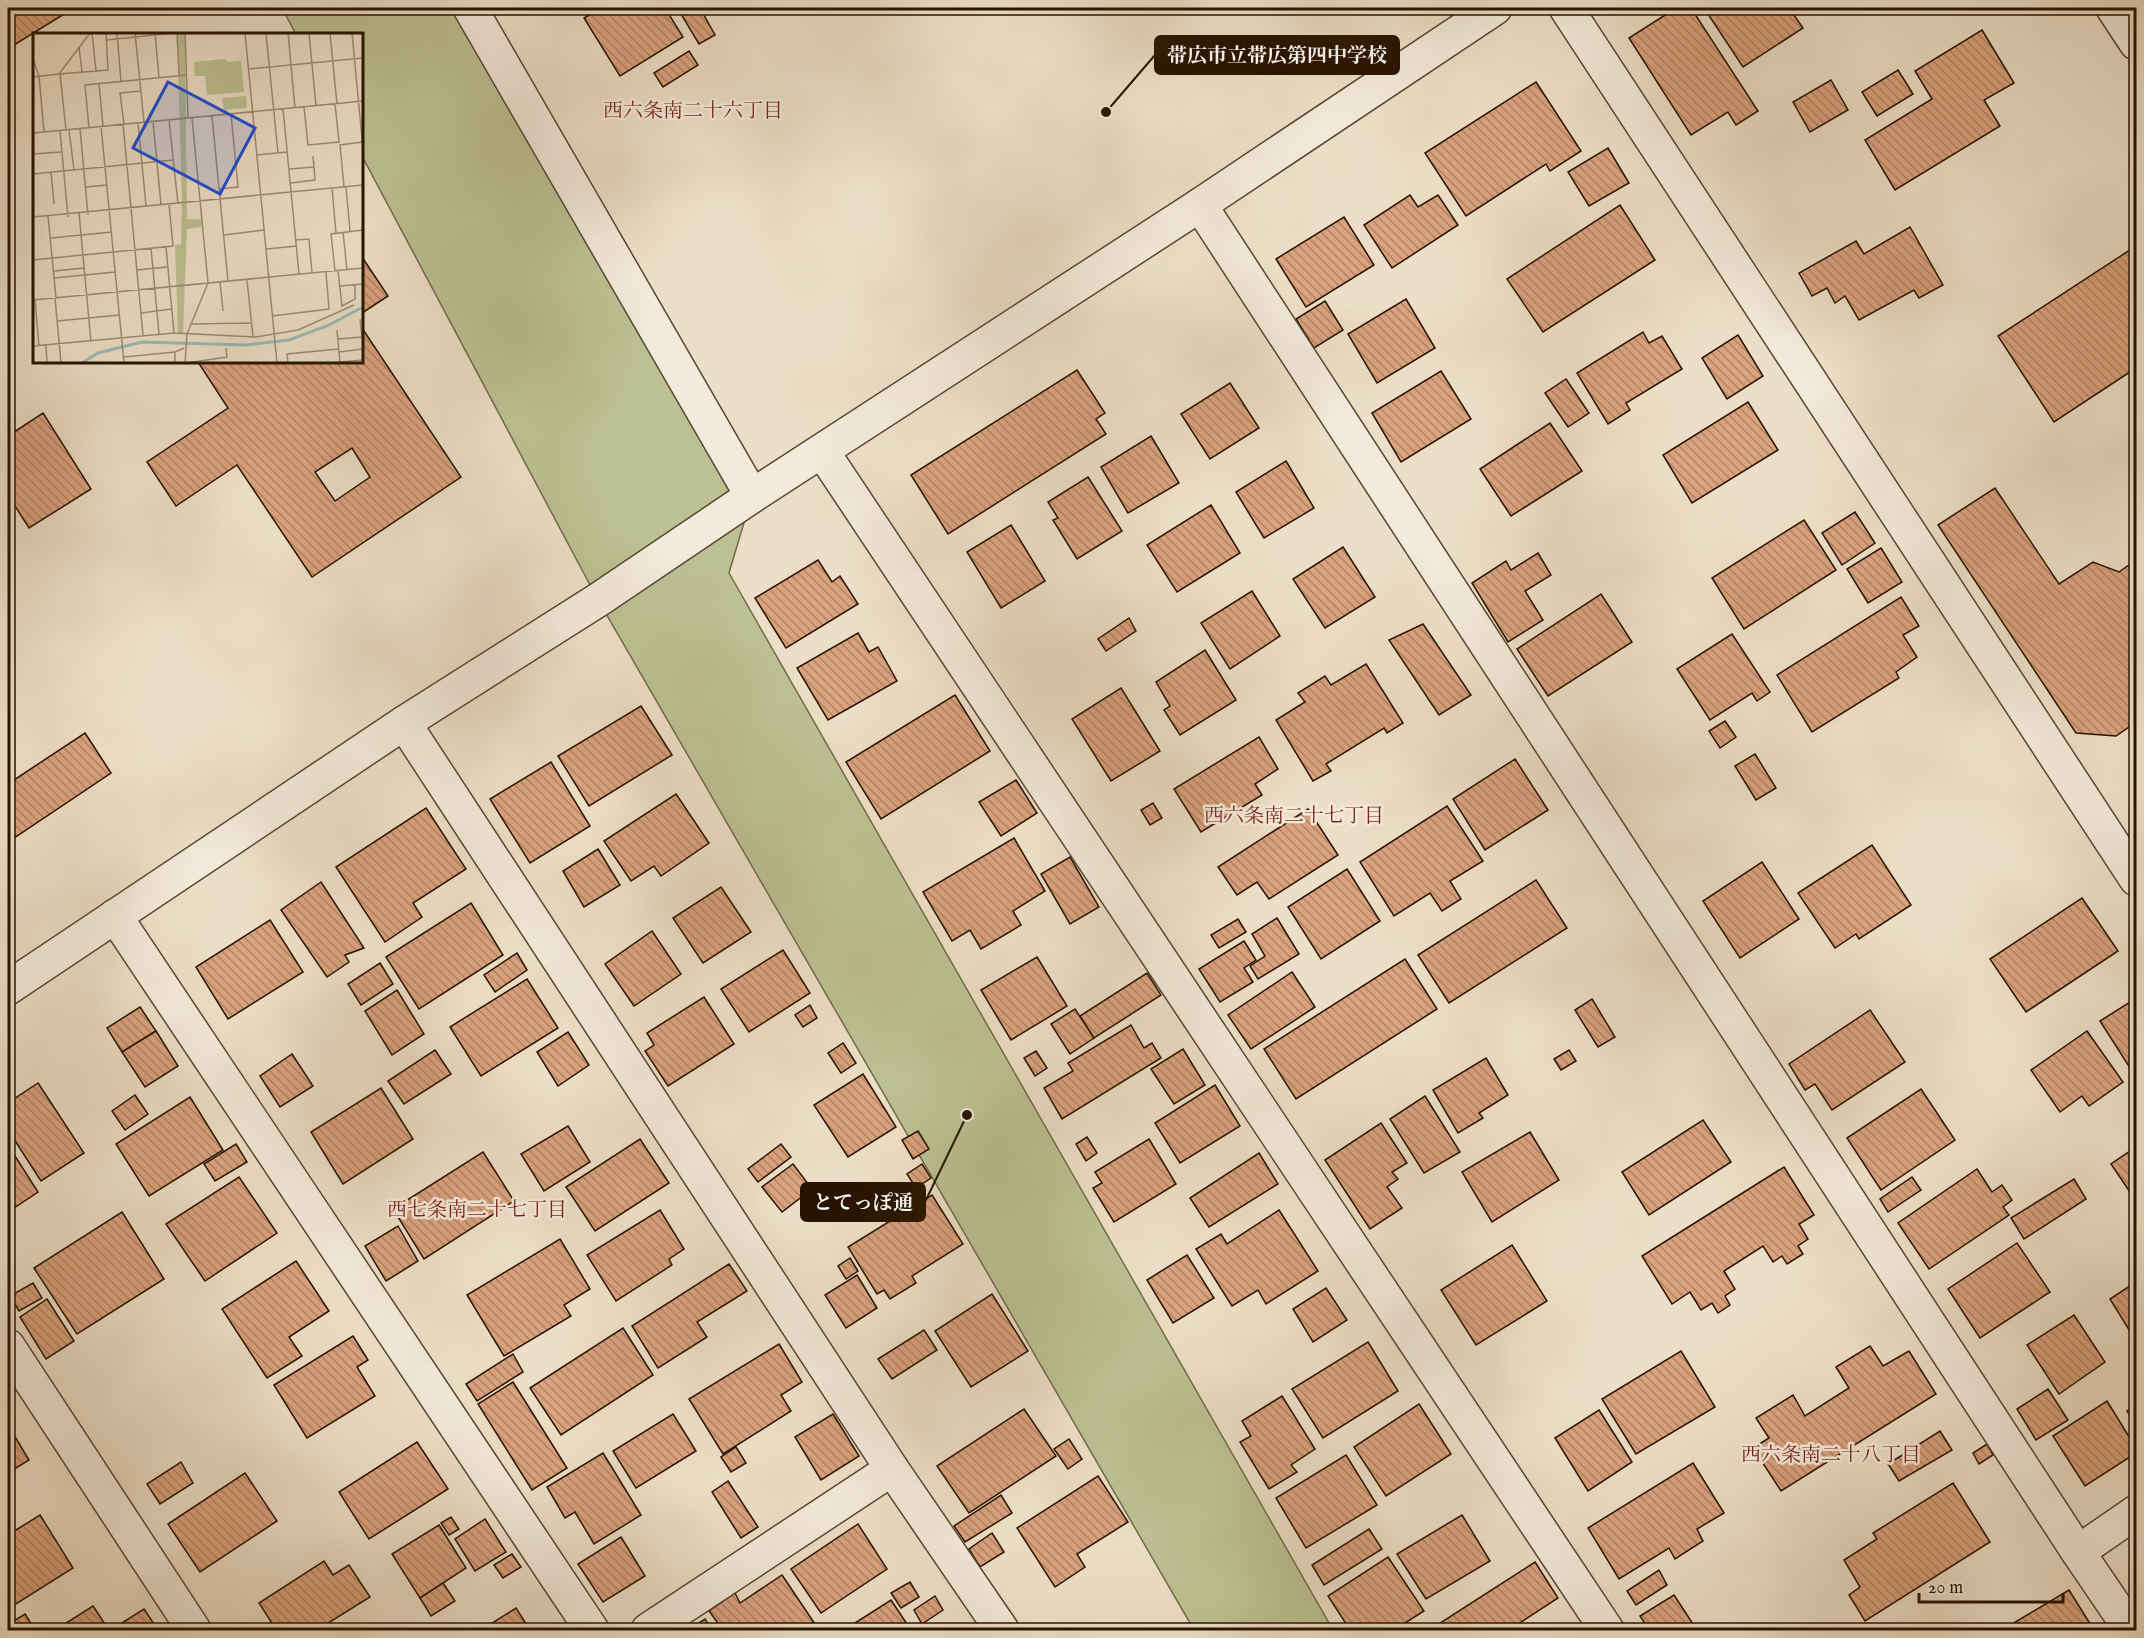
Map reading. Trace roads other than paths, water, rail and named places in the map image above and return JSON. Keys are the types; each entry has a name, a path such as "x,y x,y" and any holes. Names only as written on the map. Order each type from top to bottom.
{"street":[{"path":"470,8 752,496"},
{"path":"8,988 404,723 598,600 752,496 1200,205 1495,8"},
{"path":"1566,8 2136,879"},
{"path":"2113,8 2136,43"},
{"path":"1200,205 2131,1630"},
{"path":"822,451 1607,1630"},
{"path":"404,723 892,1469 1002,1630"},
{"path":"115,916 592,1630"},
{"path":"8,1346 194,1630"},
{"path":"648,1630 892,1469"},
{"path":"2078,1552 2136,1512"}],"place":[{"name":"帯広市立帯広第四中学校","path":"1106,112"},
{"name":"とてっぽ通","path":"967,1115"}],"district":[{"name":"西六条南二十六丁目","path":"693,111"},
{"name":"西六条南二十七丁目","path":"1294,816"},
{"name":"西七条南二十七丁目","path":"477,1210"},
{"name":"西六条南二十八丁目","path":"1831,1455"}]}
